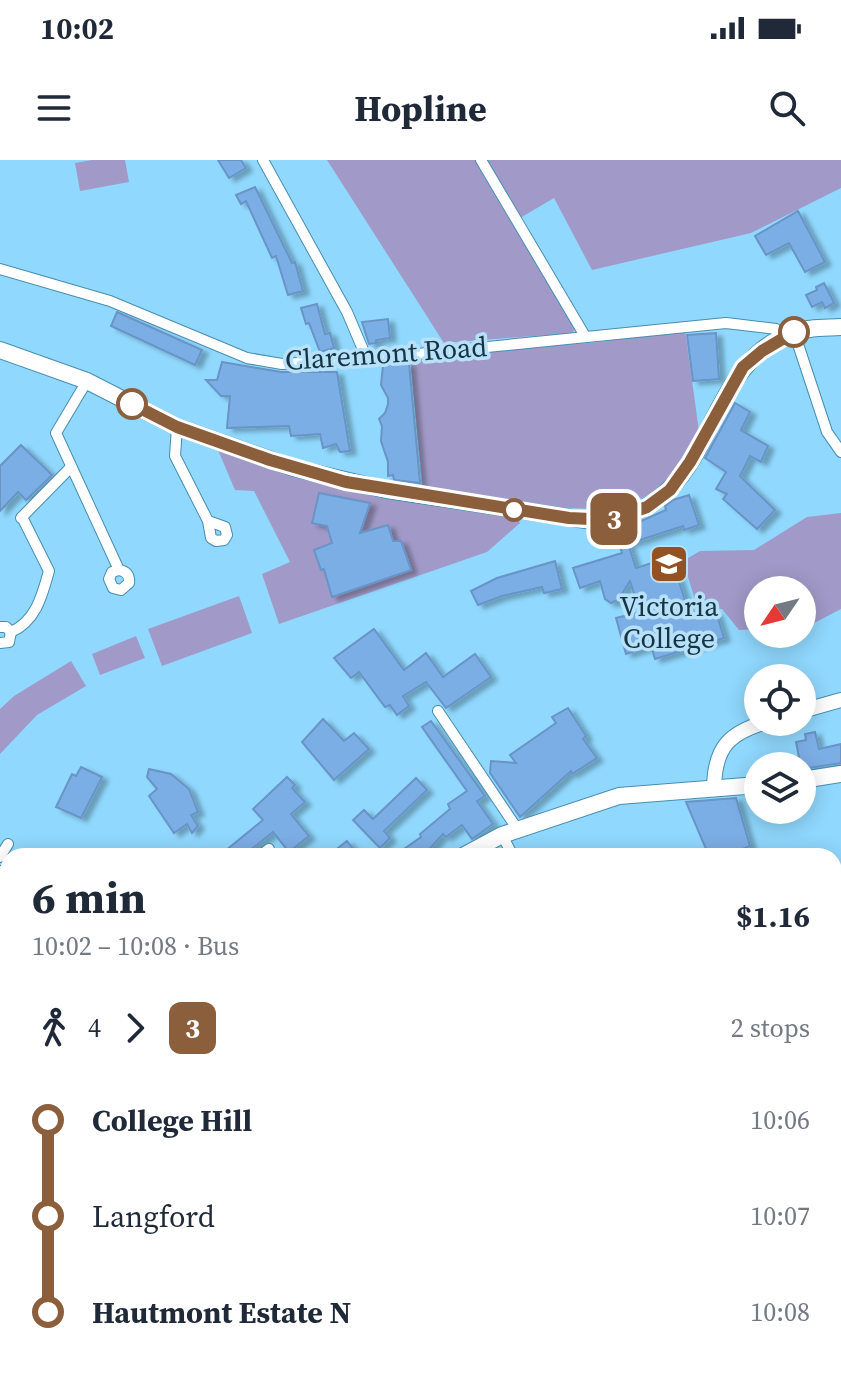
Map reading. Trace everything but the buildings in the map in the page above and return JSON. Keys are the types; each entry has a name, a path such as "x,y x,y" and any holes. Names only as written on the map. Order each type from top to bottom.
{"main road":[{"path":"0,350 87,381 177,427 270,460 346,482 569,518 611,520 647,507 670,490 690,462 743,367 788,334 841,327"},
{"path":"816,707 841,700"},
{"path":"714,787 717,761 727,742 744,730"},
{"path":"816,778 841,774"},
{"path":"479,848 510,833 619,796 744,786"}],"street":[{"path":"263,160 347,312 367,359"},
{"path":"481,160 585,336"},
{"name":"Claremont Road","path":"0,269 110,301 247,358 282,364 367,359 726,323 776,329 788,334"},
{"path":"788,334 827,432 841,452"},
{"path":"87,381 56,433 119,570"},
{"path":"177,427 175,456 208,521"},
{"path":"11,632 26,626 41,598 49,571 21,518 71,467"},
{"path":"0,627 6,627 11,632"},
{"path":"0,643 9,642 11,632"},
{"path":"438,711 510,833 512,848"},
{"path":"6,848 8,844"}],"shaded area":[{"path":"125,160 129,182 80,191 75,163"},
{"path":"327,160 478,160 576,328 572,333 444,343"},
{"path":"486,160 841,160 841,188 751,233 592,270 554,198 520,218"},
{"path":"685,330 699,431 668,479 649,495 612,509 555,508 423,490 410,358 600,342"},
{"path":"218,450 331,485 516,516 520,523 487,552 279,624 262,574 290,562 254,491 235,490"},
{"path":"841,513 841,609 816,622 816,576 744,576 744,630 739,630 722,609 698,609 683,561 700,551 754,550 807,517"},
{"path":"239,596 252,633 162,666 148,629"},
{"path":"136,636 145,658 100,675 92,654"},
{"path":"71,661 86,686 37,715 0,754 0,709 14,696"}],"bus line":[{"name":"3","path":"132,404 177,427 294,468 346,482 569,518 611,520 647,507 670,490 690,462 743,367 762,351 794,332"}],"place":[{"name":"Victoria College","path":"669,564"}]}
